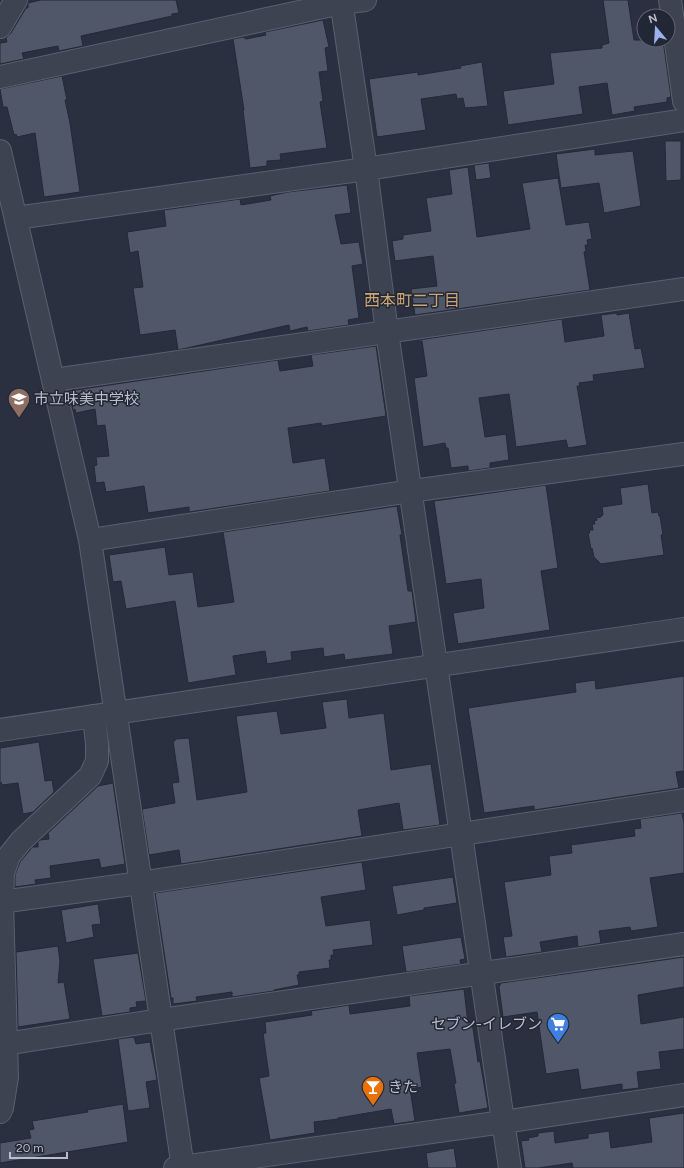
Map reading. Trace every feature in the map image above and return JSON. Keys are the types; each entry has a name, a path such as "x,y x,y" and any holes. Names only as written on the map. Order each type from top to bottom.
{"street":[{"path":"0,27 16,0"},
{"path":"0,77 341,2 365,0"},
{"path":"670,0 684,100"},
{"path":"341,2 366,168 387,332 510,1168"},
{"path":"16,218 366,168 684,120"},
{"path":"0,151 90,540 180,1168 684,1095"},
{"path":"54,380 684,289"},
{"path":"90,540 411,491 684,454"},
{"path":"0,730 684,629"},
{"path":"0,1112 7,1077 1,902 3,873 9,856 21,840 90,776 97,761 98,744 94,716"},
{"path":"1,902 140,883 684,800"},
{"path":"5,1044 684,944"}],"building":[{"path":"41,0 176,0 179,13 172,14 172,16 81,36 83,46 59,51 58,46 22,53 24,59 0,64 0,43 7,42 6,38 11,33 26,8 28,8 28,3"},
{"path":"603,0 628,0 634,40 636,40 636,48 664,48 671,97 667,98 667,102 634,107 635,111 612,115 607,83 579,87 583,114 508,125 503,91 554,84 550,53 602,48 602,45 609,43"},
{"path":"323,20 329,47 325,48 328,71 319,72 323,101 320,102 327,148 280,154 281,160 267,161 267,166 250,168 244,110 233,39 243,37 246,39 266,35 265,32"},
{"path":"482,62 488,106 465,108 463,98 457,99 456,94 421,99 426,130 377,137 369,79 418,72 418,75 461,68 460,66"},
{"path":"62,76 67,100 65,100 70,123 80,192 44,197 35,133 17,137 16,134 14,135 7,107 3,107 0,89"},
{"path":"665,141 681,141 681,180 666,181"},
{"path":"595,149 595,155 633,151 641,206 604,213 599,183 561,188 556,154"},
{"path":"489,163 491,178 476,180 474,165"},
{"path":"468,167 477,237 530,229 522,183 558,178 566,225 589,222 592,239 587,240 588,245 585,245 586,251 584,252 590,290 415,315 411,289 437,286 433,256 395,261 392,241 403,239 403,235 431,231 426,198 452,194 449,170"},
{"path":"347,185 351,213 335,215 341,244 359,242 363,264 352,266 359,318 348,320 349,325 308,331 307,327 290,331 289,325 178,350 175,330 140,335 133,288 143,287 138,251 130,253 127,232 166,226 164,210 240,199 241,205 271,200 270,196 288,192"},
{"path":"617,313 617,315 629,313 635,349 641,348 645,368 593,375 594,381 579,383 580,386 577,386 587,445 568,448 566,440 516,447 509,394 479,398 485,437 506,434 509,460 490,463 490,468 468,471 468,466 451,468 448,448 446,448 445,443 423,447 414,378 427,376 422,341 418,340 562,319 565,342 604,336 601,315"},
{"path":"376,346 386,416 322,426 321,423 288,428 293,463 325,458 330,491 189,512 189,507 148,513 144,486 106,492 104,482 96,483 94,466 97,465 96,457 109,456 105,425 97,426 95,409 76,413 75,409 73,410 69,391 278,360 280,371 313,366 311,355"},
{"path":"648,484 652,513 658,512 660,516 664,555 601,564 594,557 592,548 591,549 588,533 590,533 589,530 593,530 592,524 595,524 594,521 597,520 596,518 603,515 602,507 622,504 620,488"},
{"path":"546,485 558,568 541,571 550,630 458,644 453,613 484,608 481,579 446,584 434,501"},
{"path":"397,506 402,535 400,535 408,591 412,591 416,622 389,626 393,654 345,660 344,654 324,657 323,648 291,652 292,660 267,664 265,651 233,656 236,675 188,683 175,601 126,609 121,581 113,582 109,555 165,547 169,575 193,572 198,607 234,602 223,532"},
{"path":"684,676 684,771 676,772 679,788 534,810 534,806 484,813 468,708 576,692 575,683 595,680 596,689"},
{"path":"347,699 349,718 384,713 391,770 431,764 440,825 403,830 399,803 358,810 362,836 181,864 179,850 149,855 142,809 175,803 172,783 179,782 173,741 175,741 175,739 189,738 197,800 247,792 236,716 277,711 281,734 326,728 322,702"},
{"path":"39,742 45,781 52,780 54,792 33,812 23,814 18,783 2,785 0,782 0,748"},
{"path":"113,783 125,864 101,868 99,859 50,866 51,878 35,880 36,884 15,887 15,875 20,862 32,847 38,847 38,842 40,840 49,839 48,833 98,786"},
{"path":"682,813 684,823 684,873 650,878 658,927 631,931 630,927 599,931 601,943 578,947 577,936 540,942 542,952 506,957 503,937 512,936 504,882 551,875 549,856 572,853 571,845 635,836 634,829 641,828 640,819"},
{"path":"362,862 366,890 321,897 326,926 370,920 373,945 333,950 334,955 331,955 331,960 329,960 330,968 299,972 299,975 297,975 299,985 274,991 232,997 232,992 196,997 197,1001 173,1004 155,893"},
{"path":"453,877 457,903 424,908 424,910 397,915 392,886"},
{"path":"98,904 101,924 92,925 94,937 66,943 61,910"},
{"path":"461,937 465,959 460,960 461,964 406,972 402,946"},
{"path":"58,946 60,961 58,983 64,982 70,1019 18,1027 16,952"},
{"path":"138,953 146,1001 136,1002 137,1007 130,1008 130,1012 102,1016 93,959"},
{"path":"684,957 684,987 638,995 641,1024 684,1017 684,1049 659,1052 661,1069 637,1072 639,1088 622,1090 622,1084 581,1090 578,1069 546,1074 537,1012 503,1017 499,987 501,983"},
{"path":"464,989 468,1023 472,1022 478,1062 480,1061 488,1108 459,1113 454,1084 456,1083 450,1049 417,1053 422,1087 410,1089 415,1121 394,1124 391,1109 314,1122 315,1133 270,1140 259,1078 269,1076 263,1033 266,1033 265,1022 312,1015 311,1011 349,1005 350,1014 410,1006 409,996"},
{"path":"134,1037 136,1044 150,1042 157,1080 146,1082 150,1108 128,1111 118,1039"},
{"path":"123,1104 128,1142 0,1163 0,1143 31,1138 29,1130 34,1129 32,1121 88,1112 87,1110"},
{"path":"684,1113 684,1168 573,1168 572,1163 538,1168 525,1168 521,1141 529,1140 528,1138 538,1136 538,1133 554,1131 555,1143 588,1138 588,1134 609,1131 611,1148 652,1142 649,1118"},
{"path":"454,1148 457,1168 428,1168 426,1153"}],"place":[{"name":"市立味美中学校","path":"19,418"},
{"name":"セブン-イレブン","path":"558,1044"},
{"name":"きた","path":"373,1106"}],"district":[{"name":"西本町二丁目","path":"412,300"}]}
